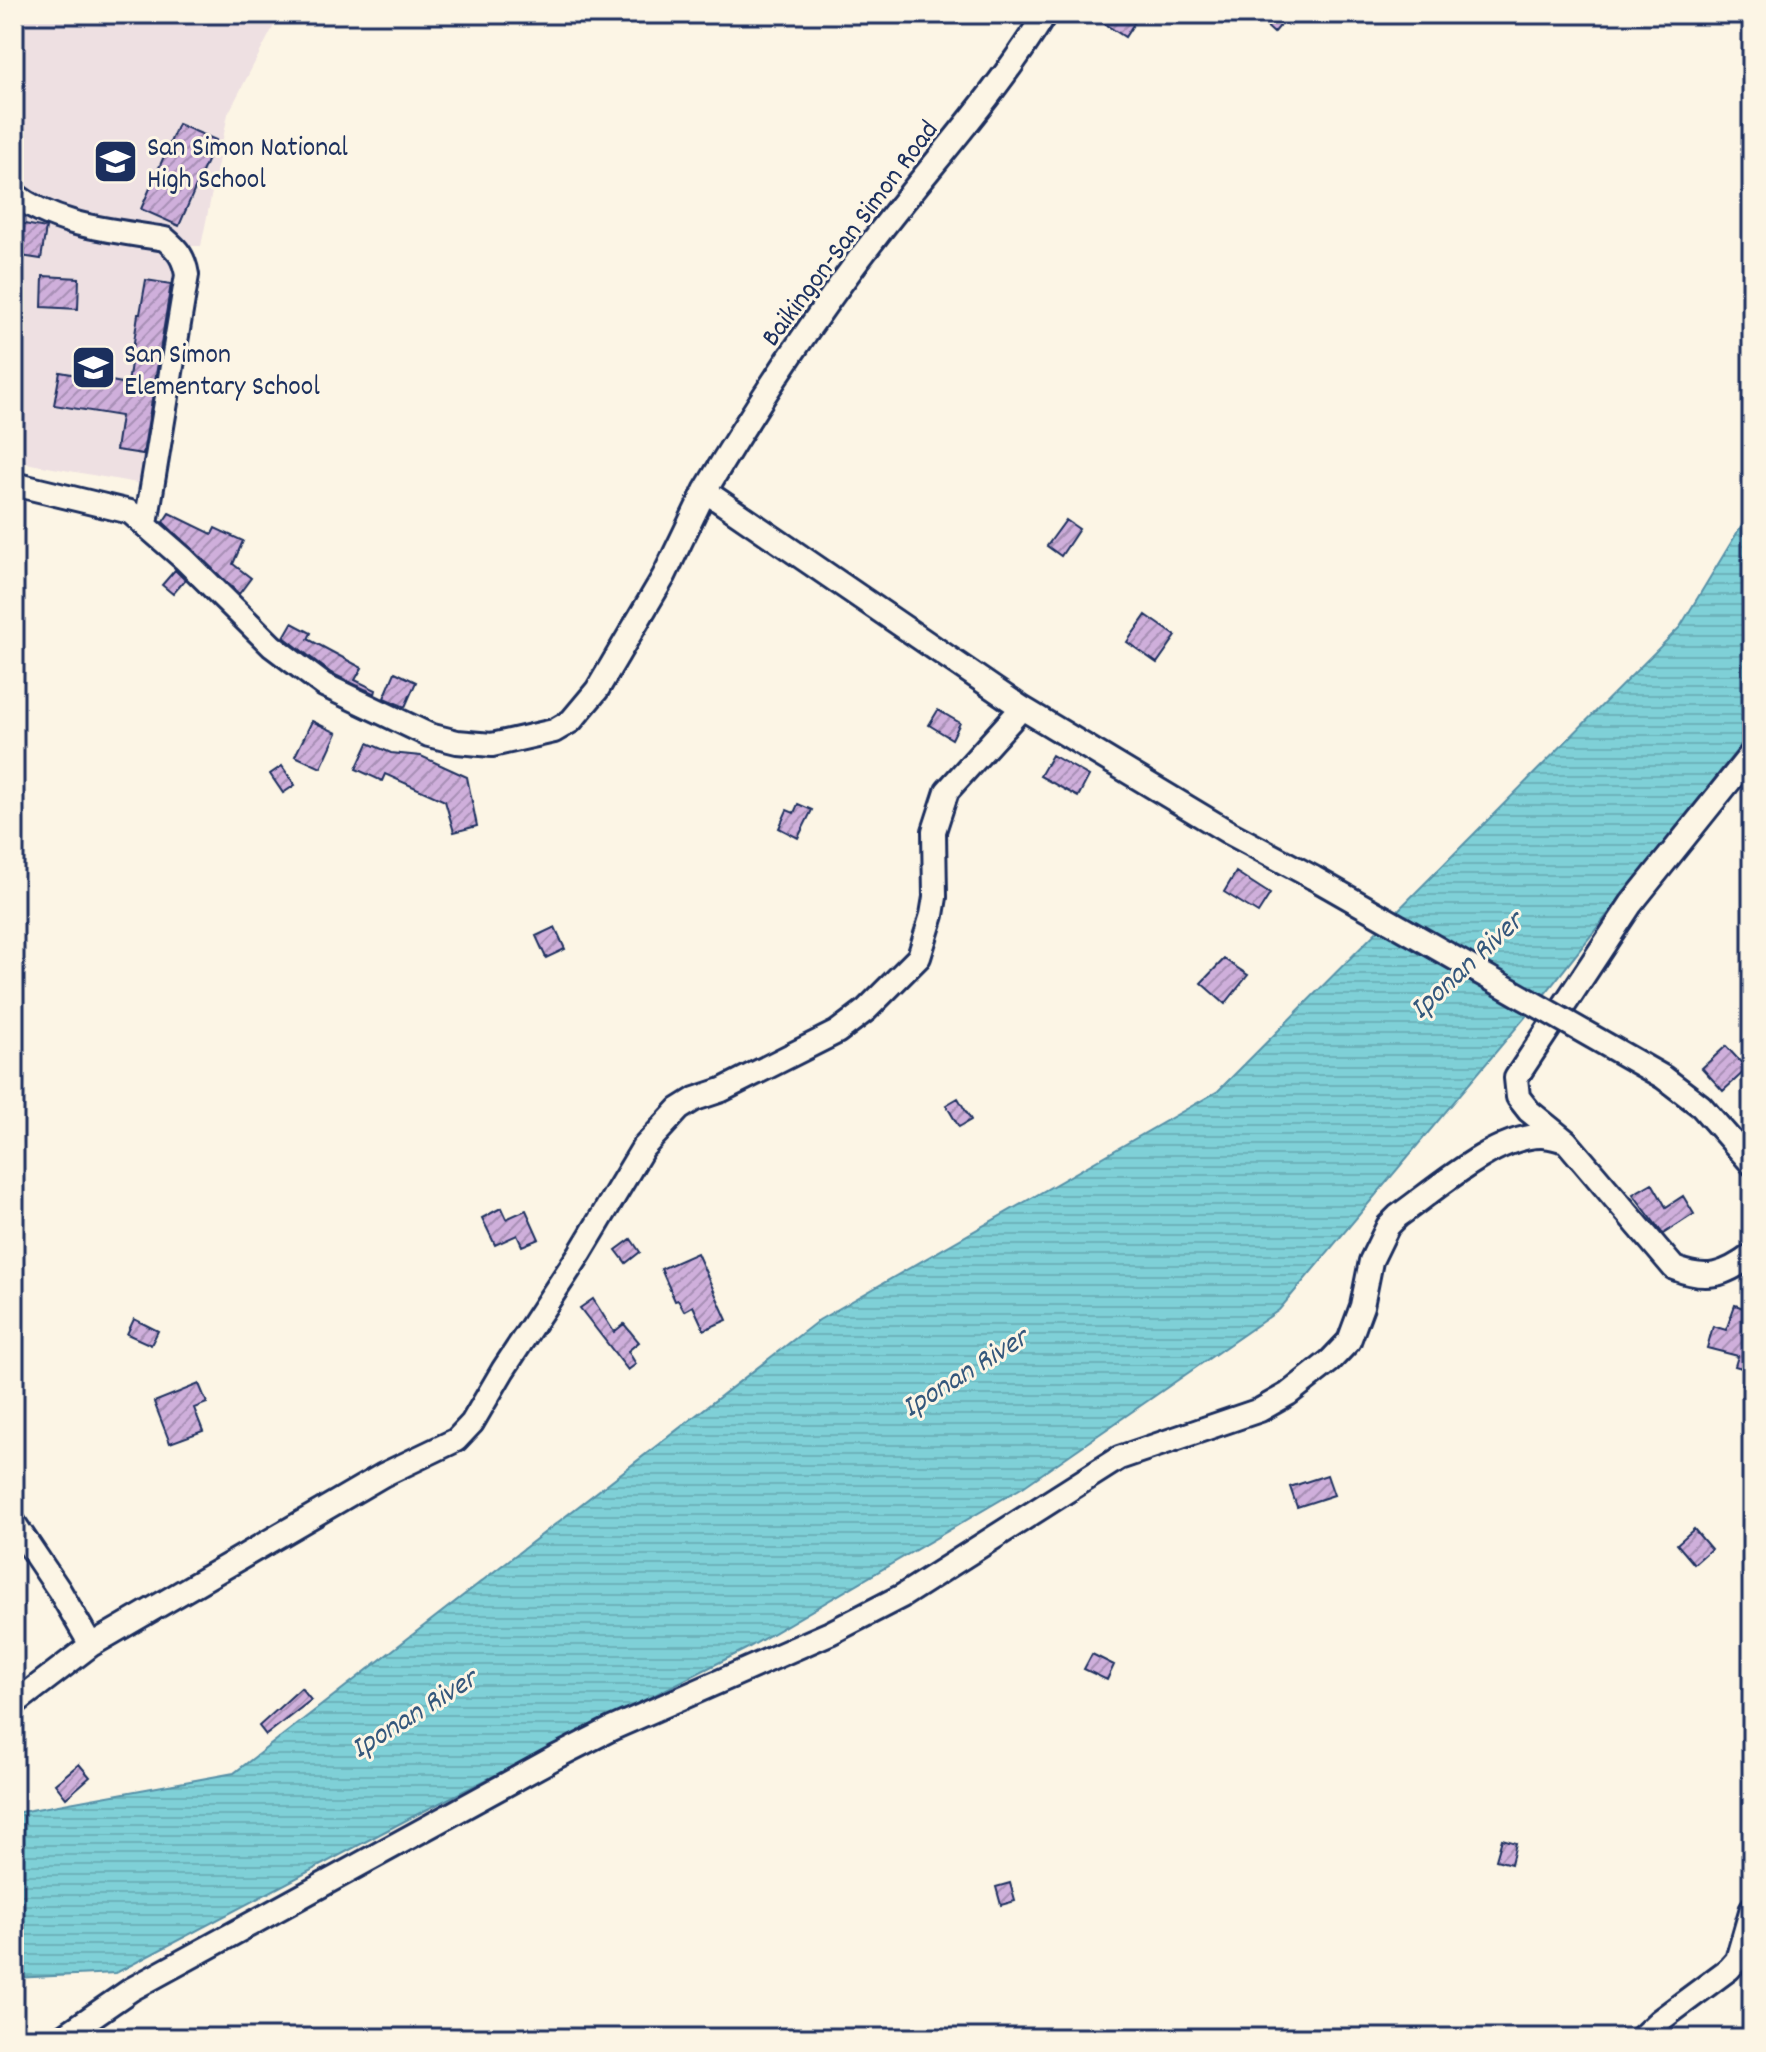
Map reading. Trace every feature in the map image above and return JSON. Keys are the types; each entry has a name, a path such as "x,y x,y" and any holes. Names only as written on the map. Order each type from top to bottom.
{"street":[{"name":"Baikingon-San Simon Road","path":"14,484 130,512 272,646 324,685 429,735 457,742 492,745 554,731 571,721 597,690 664,576 705,491 745,425 878,234 1016,62 1045,14"},
{"path":"14,194 53,218 165,239 179,251 184,261 187,275 146,524"},
{"path":"705,491 1022,708 1230,833 1663,1077 1701,1106 1752,1164"},
{"path":"14,1704 91,1645 383,1475 456,1440 472,1423 643,1148 679,1109 837,1032 866,1010 919,957 933,906 934,831 947,791 1022,708"},
{"path":"1747,1267 1714,1276 1693,1275 1674,1268 1566,1141 1529,1111 1518,1097 1516,1078 1631,904 1752,753"},
{"path":"61,2038 132,1989 556,1757 611,1729 830,1633 902,1596 1119,1458 1260,1410 1288,1394 1330,1361 1349,1341 1362,1306 1371,1261 1388,1226 1398,1216 1498,1148 1523,1138 1543,1135 1566,1141"},
{"path":"14,1523 91,1645"},
{"path":"1641,2038 1737,1960 1752,1908"}],"shaded area":[{"path":"14,14 280,14 228,114 201,246 166,246 189,275 148,485 14,461"}],"water":[{"name":"Iponan River","path":"1752,508 1752,731 1548,990 1279,1310 1023,1487 746,1649 416,1815 116,1973 14,1978 14,1813 234,1773 819,1320 1218,1091 1680,627"}],"building":[{"path":"1089,14 1140,14 1125,37"},
{"path":"1253,14 1290,14 1274,33"},
{"path":"178,124 216,140 179,226 141,209"},
{"path":"14,222 46,228 41,259 14,255"},
{"path":"43,276 79,278 78,309 42,307"},
{"path":"146,280 171,284 143,454 116,450 121,416 54,405 60,372 128,384"},
{"path":"169,513 212,534 215,528 243,541 233,564 251,578 239,594 163,522"},
{"path":"1066,520 1079,529 1061,556 1047,546"},
{"path":"175,570 185,580 173,594 162,585"},
{"path":"1146,615 1176,636 1157,663 1127,642"},
{"path":"292,623 311,633 308,639 362,668 355,680 376,690 375,694 331,673 284,637"},
{"path":"395,672 416,682 405,707 384,698"},
{"path":"938,710 960,723 952,739 929,725"},
{"path":"312,721 337,733 321,768 295,756"},
{"path":"368,743 391,753 421,756 467,777 477,826 454,832 445,801 385,774 382,781 356,769"},
{"path":"1052,755 1089,776 1078,797 1040,776"},
{"path":"282,766 295,785 283,793 270,774"},
{"path":"798,804 812,810 798,838 779,828 787,810 794,813"},
{"path":"1236,872 1270,894 1258,913 1224,892"},
{"path":"555,927 565,949 546,958 536,936"},
{"path":"1224,959 1248,975 1225,1004 1201,983"},
{"path":"1726,1046 1747,1069 1723,1091 1702,1068"},
{"path":"958,1098 971,1120 959,1127 946,1105"},
{"path":"1652,1183 1666,1207 1683,1196 1694,1214 1663,1234 1633,1194"},
{"path":"501,1208 506,1219 526,1210 539,1239 522,1246 517,1235 495,1245 482,1218"},
{"path":"631,1239 640,1252 626,1263 616,1250"},
{"path":"697,1253 727,1320 704,1330 693,1306 684,1311 678,1300 675,1301 661,1269"},
{"path":"593,1299 614,1332 624,1324 639,1342 628,1351 636,1364 628,1370 580,1308"},
{"path":"1735,1305 1752,1311 1749,1322 1752,1323 1752,1371 1735,1366 1738,1356 1707,1348 1713,1326 1726,1330"},
{"path":"134,1319 158,1331 151,1345 127,1334"},
{"path":"199,1384 207,1403 194,1408 203,1431 170,1443 154,1402"},
{"path":"1327,1475 1334,1495 1297,1507 1290,1487"},
{"path":"1694,1529 1711,1549 1694,1564 1677,1544"},
{"path":"1092,1654 1114,1665 1107,1680 1084,1669"},
{"path":"301,1688 311,1700 266,1735 259,1726"},
{"path":"79,1764 90,1777 66,1798 55,1784"},
{"path":"1502,1839 1516,1843 1511,1864 1496,1860"},
{"path":"1010,1883 1015,1901 1001,1905 996,1887"}],"place":[{"name":"San Simon National High School","path":"116,161"},
{"name":"San Simon Elementary School","path":"93,368"}]}
